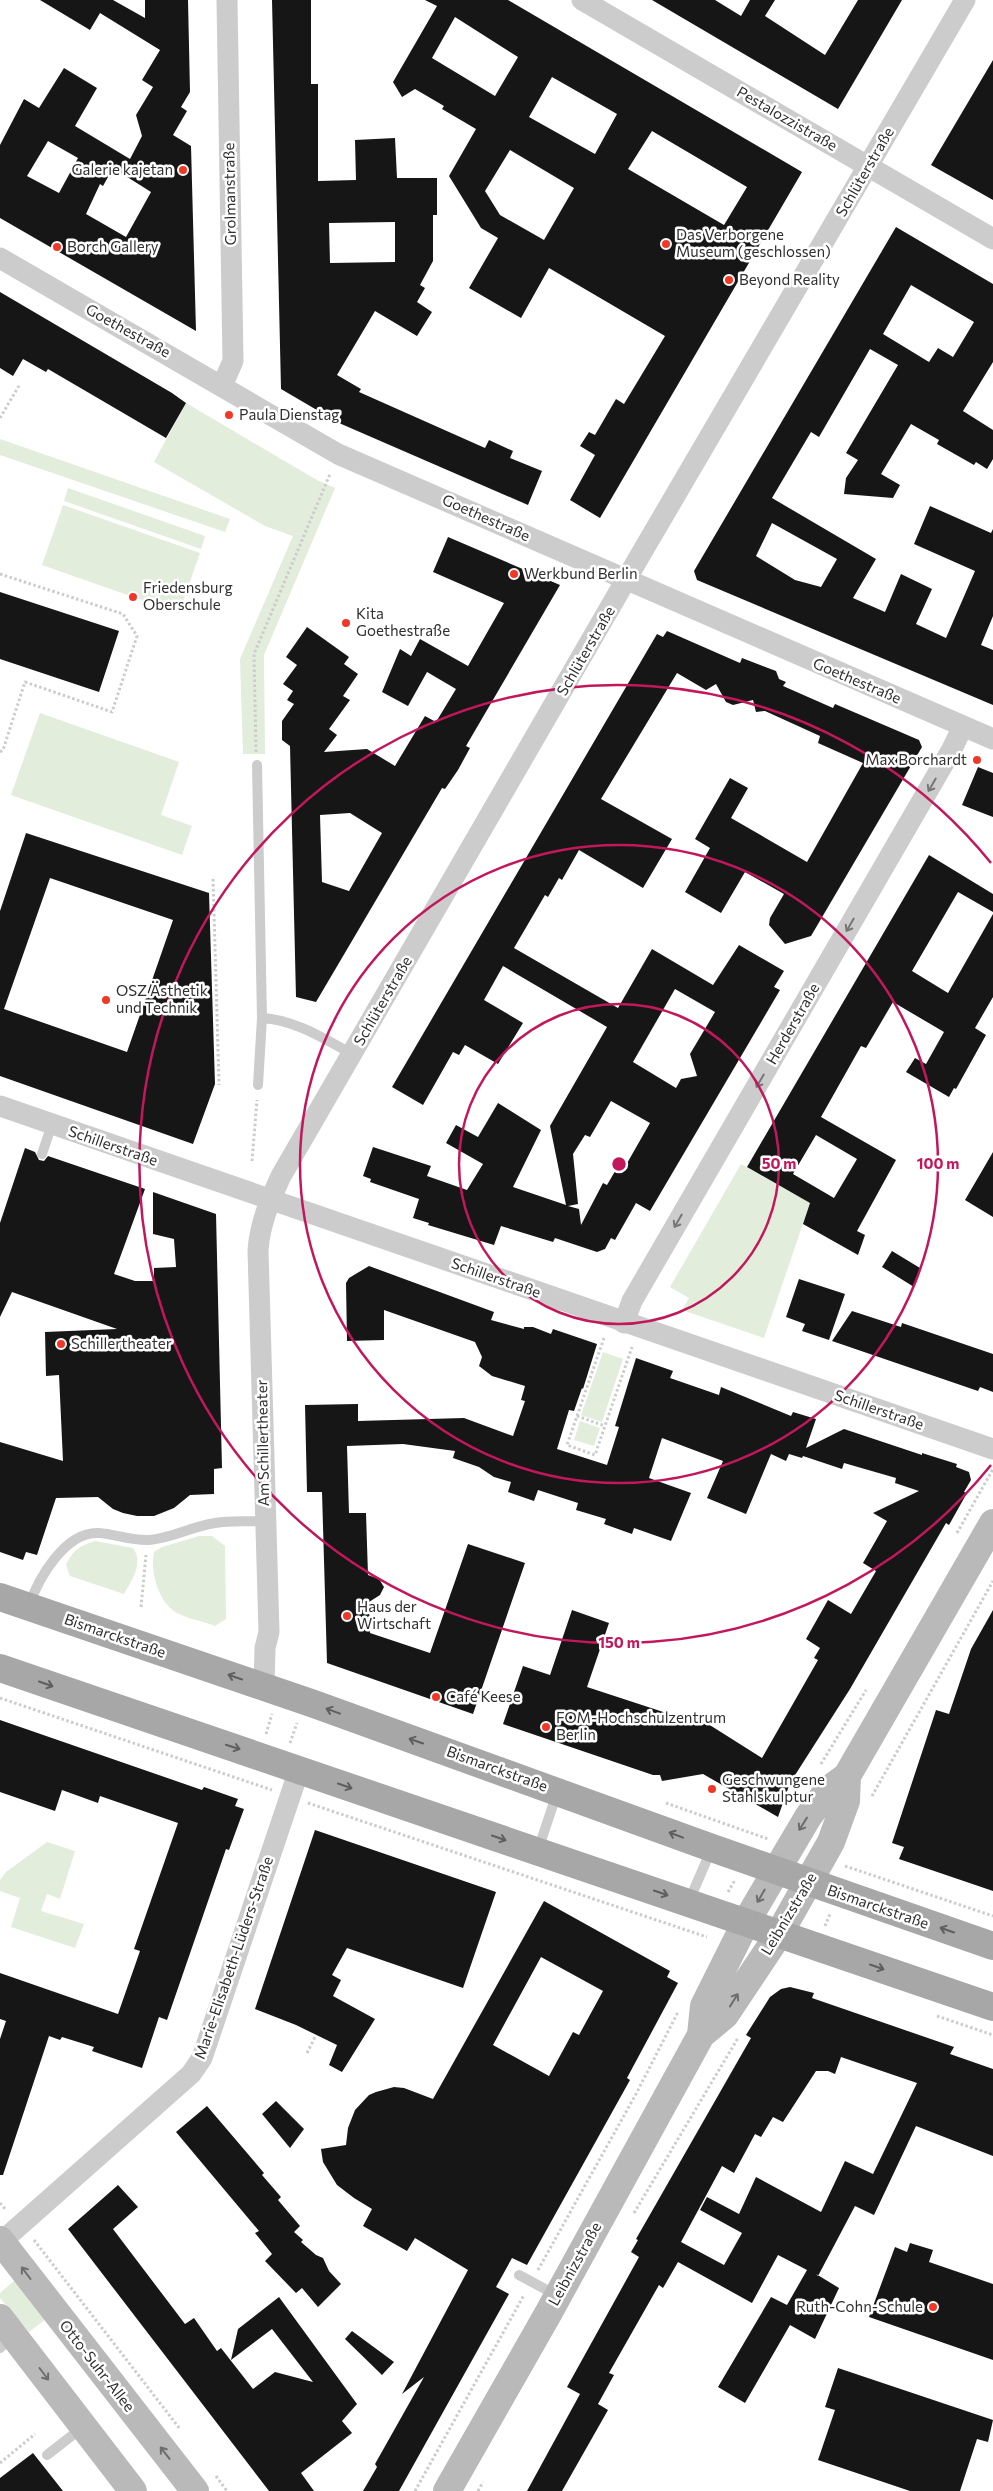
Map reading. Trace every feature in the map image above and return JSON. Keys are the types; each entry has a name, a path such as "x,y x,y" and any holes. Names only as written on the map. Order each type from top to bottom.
{"main road":[{"name":"Bismarckstraße","path":"0,1597 264,1687 558,1791 808,1883 993,1946"},
{"path":"0,1668 993,2007"}],"street":[{"name":"Grolmanstraße","path":"222,386 233,362 227,0"},
{"name":"Pestalozzistraße","path":"582,0 993,239"},
{"name":"Schlüterstraße","path":"270,1200 352,1054 626,580 965,0"},
{"name":"Goethestraße","path":"0,258 338,454 993,739"},
{"name":"Herderstraße","path":"624,1323 632,1301 943,765 963,726"},
{"name":"Schillerstraße","path":"0,1106 993,1449"},
{"name":"Am Schillertheater","path":"264,1687 265,1648 270,1632 265,1521 258,1250 259,1234 270,1200"},
{"name":"Leibnizstraße","path":"701,2035 704,2006 746,1922 808,1817 827,1791 847,1776 993,1523"},
{"name":"Marie-Elisabeth-Lüders-Straße","path":"1,2241 191,2074 202,2058 299,1770"},
{"name":"Leibnizstraße","path":"447,2491 558,2296 701,2035 725,2015 779,1934 831,1842 846,1801 847,1776"},
{"name":"Otto-Suhr-Allee","path":"1,2241 204,2481"},
{"path":"5,2334 84,2427 133,2491"}],"lane":[{"path":"257,765 262,1018 258,1085"},
{"path":"262,1018 281,1019 300,1026 352,1054"},
{"path":"42,1154 52,1124"},
{"path":"29,1607 34,1592 50,1564 63,1549 84,1536 97,1533 148,1540 215,1523 265,1521"},
{"path":"538,1851 558,1791"},
{"path":"688,1902 712,1848"},
{"path":"519,2275 558,2296"},
{"path":"47,2455 84,2427"}],"path":[{"path":"0,418 20,384"},
{"path":"257,765 254,654 338,454"},
{"path":"0,574 123,614 137,636 112,712 25,682 3,750 0,752"},
{"path":"213,879 219,1085"},
{"path":"252,1161 258,1085"},
{"path":"604,1338 567,1445 595,1455 632,1348"},
{"path":"577,1416 605,1426"},
{"path":"953,1539 993,1468"},
{"path":"141,1607 148,1540"},
{"path":"867,1804 993,1581"},
{"path":"817,1772 871,1683"},
{"path":"0,1698 249,1782"},
{"path":"318,1806 694,1933"},
{"path":"867,1872 993,1916"},
{"path":"728,1892 736,1879"},
{"path":"824,1926 831,1913"},
{"path":"415,2491 636,2094 679,2011"},
{"path":"686,2124 742,2031"},
{"path":"308,2053 316,2035"},
{"path":"41,2248 182,2431"},
{"path":"0,2463 35,2434"},
{"path":"204,2481 228,2491"}],"green space":[{"path":"186,403 317,480 335,488 264,655 265,754 243,754 240,659 293,536 265,526 154,462"},
{"path":"0,439 230,519 225,532 0,455"},
{"path":"68,488 205,536 201,549 64,501"},
{"path":"63,505 200,553 179,613 42,565"},
{"path":"40,713 179,762 161,815 192,826 182,855 11,795"},
{"path":"741,1164 810,1203 764,1338 682,1310 689,1298 670,1287"},
{"path":"603,1352 623,1359 602,1422 581,1415"},
{"path":"580,1421 600,1428 594,1446 574,1440"},
{"path":"199,1536 212,1536 225,1546 226,1619 215,1626 181,1615 170,1608 160,1594 153,1568 154,1552 162,1547"},
{"path":"95,1541 133,1548 137,1560 136,1571 124,1594 70,1576 66,1565 71,1556 81,1547"},
{"path":"47,1842 75,1851 60,1899 47,1894 41,1911 84,1924 75,1948 11,1927 20,1898 0,1891 0,1880 6,1872"},
{"path":"15,2280 46,2319 29,2332 0,2298 0,2293"}],"building":[{"path":"40,0 113,0 145,18 145,0 188,0 190,92 181,107 187,111 173,135 191,146 196,331 0,218 0,145 24,99 39,108 64,68 97,88 75,126 130,159 142,136 136,115 153,87 142,80 160,50 100,13 90,30","holes":["48,141 78,158 59,193 27,176","113,168 151,192 126,237 86,214 100,184 103,186"]},
{"path":"272,0 311,0 311,84 318,84 318,181 356,180 355,140 395,138 397,178 437,178 437,215 433,215 433,261 420,285 425,288 417,302 432,312 417,336 375,311 337,375 361,389 359,392 485,448 489,440 513,451 510,458 542,471 528,505 339,423 281,389","holes":["395,222 395,262 330,263 329,223"]},
{"path":"425,0 508,0 802,172 600,518 570,500 595,455 580,446 589,432 595,435 616,399 624,404 665,336 549,268 521,318 469,288 498,238 481,228 449,176 476,129 442,109 444,106 415,89 402,97 393,82 437,6","holes":["455,17 518,57 495,96 432,58","552,77 617,114 595,154 529,117","652,131 747,187 724,225 628,169","510,150 574,188 544,240 500,215 485,191"]},
{"path":"652,0 715,0 741,16 750,0 775,0 765,16 825,55 858,0 902,0 838,109"},
{"path":"993,60 993,200 931,165"},
{"path":"896,227 993,284 993,362 963,411 993,430 993,459 987,469 976,462 974,465 937,444 939,440 911,424 881,474 900,485 893,498 844,494 846,478 858,460 846,453 898,365 870,349 819,437 811,432 772,498 876,559 853,598 885,612 901,574 932,589 916,624 946,638 975,571 914,544 930,506 991,533 993,529 993,616 981,645 993,650 993,705 697,580 694,571","holes":["911,285 974,322 953,357 938,348 929,362 883,334","772,523 837,559 821,587 795,580 756,556"]},
{"path":"0,292 186,403 166,438 48,369 46,372 23,359 13,376 0,368"},
{"path":"448,537 560,585 466,746 470,748 458,770 445,789 442,788 316,1002 296,997 290,746 282,740 282,721 294,704 287,700 293,691 283,684 297,665 286,657 307,627 349,657 344,664 358,674 343,696 350,700 329,729 337,735 324,752 367,749 395,766 425,716 436,722 456,689 427,672 408,706 382,692 400,649 411,656 420,639 468,666 504,603 433,572","holes":["350,813 382,833 349,891 322,882 320,815"]},
{"path":"0,592 119,631 99,692 0,659"},
{"path":"667,631 740,663 742,658 776,671 779,679 786,682 783,686 833,708 835,704 919,740 922,747 811,936 785,944 769,925 770,918 784,894 745,872 721,913 685,892 710,848 695,839 730,778 748,788 731,818 807,862 863,763 818,743 820,736 765,711 756,712 753,700 733,705 726,702 716,684 706,690 677,673 601,799 672,839 643,888 579,850 562,880 559,878 548,897 545,895 514,948 618,1008 652,949 713,985 739,945 784,971 774,987 780,990 650,1211 636,1203 615,1240 611,1238 605,1249 597,1252 555,1238 553,1242 501,1226 494,1245 428,1225 429,1223 413,1218 419,1199 370,1182 371,1179 363,1176 373,1147 431,1166 427,1176 467,1190 483,1164 446,1143 456,1125 478,1137 498,1103 541,1130 513,1187 566,1205 550,1126 607,1027 503,966 484,1000 523,1023 498,1064 465,1045 459,1055 453,1052 423,1105 392,1087 657,634 663,637","holes":["675,989 715,1012 690,1054 697,1076 681,1079 676,1088 633,1062","611,1101 650,1123 626,1165 621,1161 607,1185 603,1183 581,1225 579,1209 568,1206 578,1204 573,1154 585,1135 590,1137"]},
{"path":"978,767 993,773 993,817 962,805"},
{"path":"26,833 209,893 215,1084 193,1144 0,1076 0,911","holes":["50,878 173,920 127,1052 4,1009"]},
{"path":"929,855 993,894 993,912 958,892 912,971 948,993 993,914 993,997 975,1028 986,1035 956,1089 954,1088 949,1097 906,1072 915,1058 926,1064 944,1032 893,1002 866,1048 861,1046 821,1117 896,1160 857,1231 865,1235 858,1255 803,1224 810,1203 747,1167","holes":["816,1135 857,1159 834,1198 793,1174"]},
{"path":"25,1148 35,1152 39,1160 44,1161 48,1156 145,1189 114,1274 135,1281 154,1281 154,1268 176,1267 174,1239 153,1234 153,1192 216,1214 222,1468 214,1469 214,1494 190,1495 174,1508 154,1516 137,1516 123,1513 113,1509 98,1497 56,1498 37,1555 26,1552 23,1560 0,1552 0,1442 63,1461 59,1375 46,1376 45,1332 117,1329 12,1292 0,1317 0,1223"},
{"path":"993,1152 993,1217 965,1200"},
{"path":"892,1251 920,1268 914,1287 882,1267"},
{"path":"369,1266 494,1312 491,1320 524,1329 524,1327 533,1327 551,1334 553,1329 597,1344 583,1389 574,1411 569,1410 557,1449 607,1465 619,1427 615,1426 636,1358 673,1371 670,1378 719,1395 721,1387 791,1416 793,1412 816,1419 806,1448 844,1429 922,1455 922,1453 957,1464 956,1467 969,1472 971,1480 964,1492 967,1493 949,1525 946,1523 850,1689 790,1783 778,1817 703,1774 662,1781 660,1775 653,1775 503,1724 523,1666 550,1675 572,1610 609,1623 587,1687 703,1725 705,1722 762,1758 818,1660 814,1658 820,1648 806,1639 828,1600 851,1614 876,1571 863,1563 887,1521 873,1513 919,1491 895,1483 896,1478 844,1463 842,1469 803,1456 802,1458 789,1454 786,1461 771,1454 746,1514 707,1498 723,1461 662,1438 649,1478 691,1493 671,1541 634,1528 632,1534 604,1524 606,1519 576,1510 578,1503 538,1490 534,1501 508,1492 511,1482 494,1477 479,1467 453,1458 455,1451 403,1444 347,1446 349,1513 366,1513 368,1575 379,1579 384,1587 380,1595 369,1602 370,1633 430,1653 468,1544 525,1563 473,1714 327,1663 322,1492 307,1492 305,1405 358,1404 358,1421 464,1418 513,1436 525,1401 521,1400 525,1386 492,1376 479,1366 482,1357 475,1342 384,1310 384,1340 347,1341 346,1283 349,1278"},
{"path":"799,1279 845,1294 829,1340 802,1331 805,1324 786,1317"},
{"path":"852,1311 901,1327 902,1323 993,1354 993,1392 980,1387 978,1391 832,1341"},
{"path":"993,1610 993,1891 899,1859 904,1847 892,1843 936,1710 949,1714 971,1649"},
{"path":"0,1720 202,1790 204,1787 238,1799 235,1806 244,1809 229,1850 226,1849 167,2020 159,2017 142,2068 92,2051 94,2047 62,2037 60,2040 49,2036 3,2175 0,2175 0,2039 6,2021 0,2019 0,1973 118,2014 140,1951 134,1949 178,1823 100,1796 98,1803 62,1790 55,1811 0,1792"},
{"path":"315,1830 496,1892 463,1988 347,1948 332,1975 341,1980 333,1996 375,2019 342,2072 329,2065 337,2045 296,2025 255,2009"},
{"path":"544,1901 670,1971 667,1977 678,1983 627,2078 630,2080 527,2265 512,2258 496,2287 509,2294 399,2491 363,2491 377,2467 375,2464 424,2377 402,2394 468,2270 415,2238 407,2251 363,2226 372,2209 337,2185 323,2162 321,2149 346,2145 348,2128 355,2110 369,2095 394,2087 404,2088 433,2099","holes":["541,1957 603,1991 579,2035 573,2032 549,2076 493,2045"]},
{"path":"790,1987 814,1993 812,1998 954,2047 950,2054 993,2069 993,2156 916,2126 874,2215 855,2206 818,2275 839,2288 815,2339 790,2325 745,2403 718,2387 771,2297 787,2305 807,2270 778,2255 752,2303 678,2262 663,2288 659,2285 609,2373 614,2375 598,2404 608,2410 562,2491 527,2491 580,2394 567,2387 639,2257 631,2252 638,2240 636,2239 751,2038 746,2035 770,1997 781,1989","holes":["841,2057 917,2083 873,2174 845,2161 821,2212 756,2177 739,2214 707,2197 700,2210 742,2233 724,2265 681,2242 722,2166 734,2173 755,2134 761,2137 773,2117 783,2122 816,2071 828,2071 835,2074"]},
{"path":"276,2101 304,2129 290,2148 262,2114"},
{"path":"207,2106 264,2173 262,2175 281,2197 278,2200 300,2226 294,2232 303,2240 301,2242 316,2255 323,2258 329,2271 341,2284 318,2307 302,2288 296,2293 265,2261 272,2254 255,2233 259,2231 176,2132"},
{"path":"118,2185 138,2207 113,2229 185,2324 194,2318 217,2351 221,2348 253,2389 275,2372 313,2382 272,2329 231,2360 238,2329 279,2297 357,2404 342,2421 352,2433 301,2473 314,2491 269,2491 68,2229"},
{"name":"Ruth-Cohn-Schule","path":"910,2243 933,2250 929,2262 993,2284 993,2360 869,2317 895,2247 907,2252"},
{"path":"352,2331 394,2362 382,2375 345,2339"},
{"path":"838,2368 993,2420 988,2442 977,2439 960,2491 910,2491 818,2460 835,2410 825,2407"},
{"path":"33,2453 63,2491 0,2491 0,2478"}],"place":[{"name":"Galerie kajetan","path":"183,170"},
{"name":"Das Verborgene Museum (geschlossen)","path":"666,244"},
{"name":"Borch Gallery","path":"57,247"},
{"name":"Beyond Reality","path":"729,280"},
{"name":"Paula Dienstag","path":"229,415"},
{"name":"Werkbund Berlin","path":"514,574"},
{"name":"Friedensburg Oberschule","path":"133,597"},
{"name":"Kita Goethestraße","path":"346,623"},
{"name":"Max Borchardt","path":"977,760"},
{"name":"OSZ Ästhetik und Technik","path":"106,1000"},
{"name":"Schillertheater","path":"61,1344"},
{"name":"Haus der Wirtschaft","path":"347,1616"},
{"name":"Café Keese","path":"436,1697"},
{"name":"FOM-Hochschulzentrum Berlin","path":"546,1727"},
{"name":"Geschwungene Stahlskulptur","path":"712,1789"},
{"name":"Ruth-Cohn-Schule","path":"933,2307"}]}
